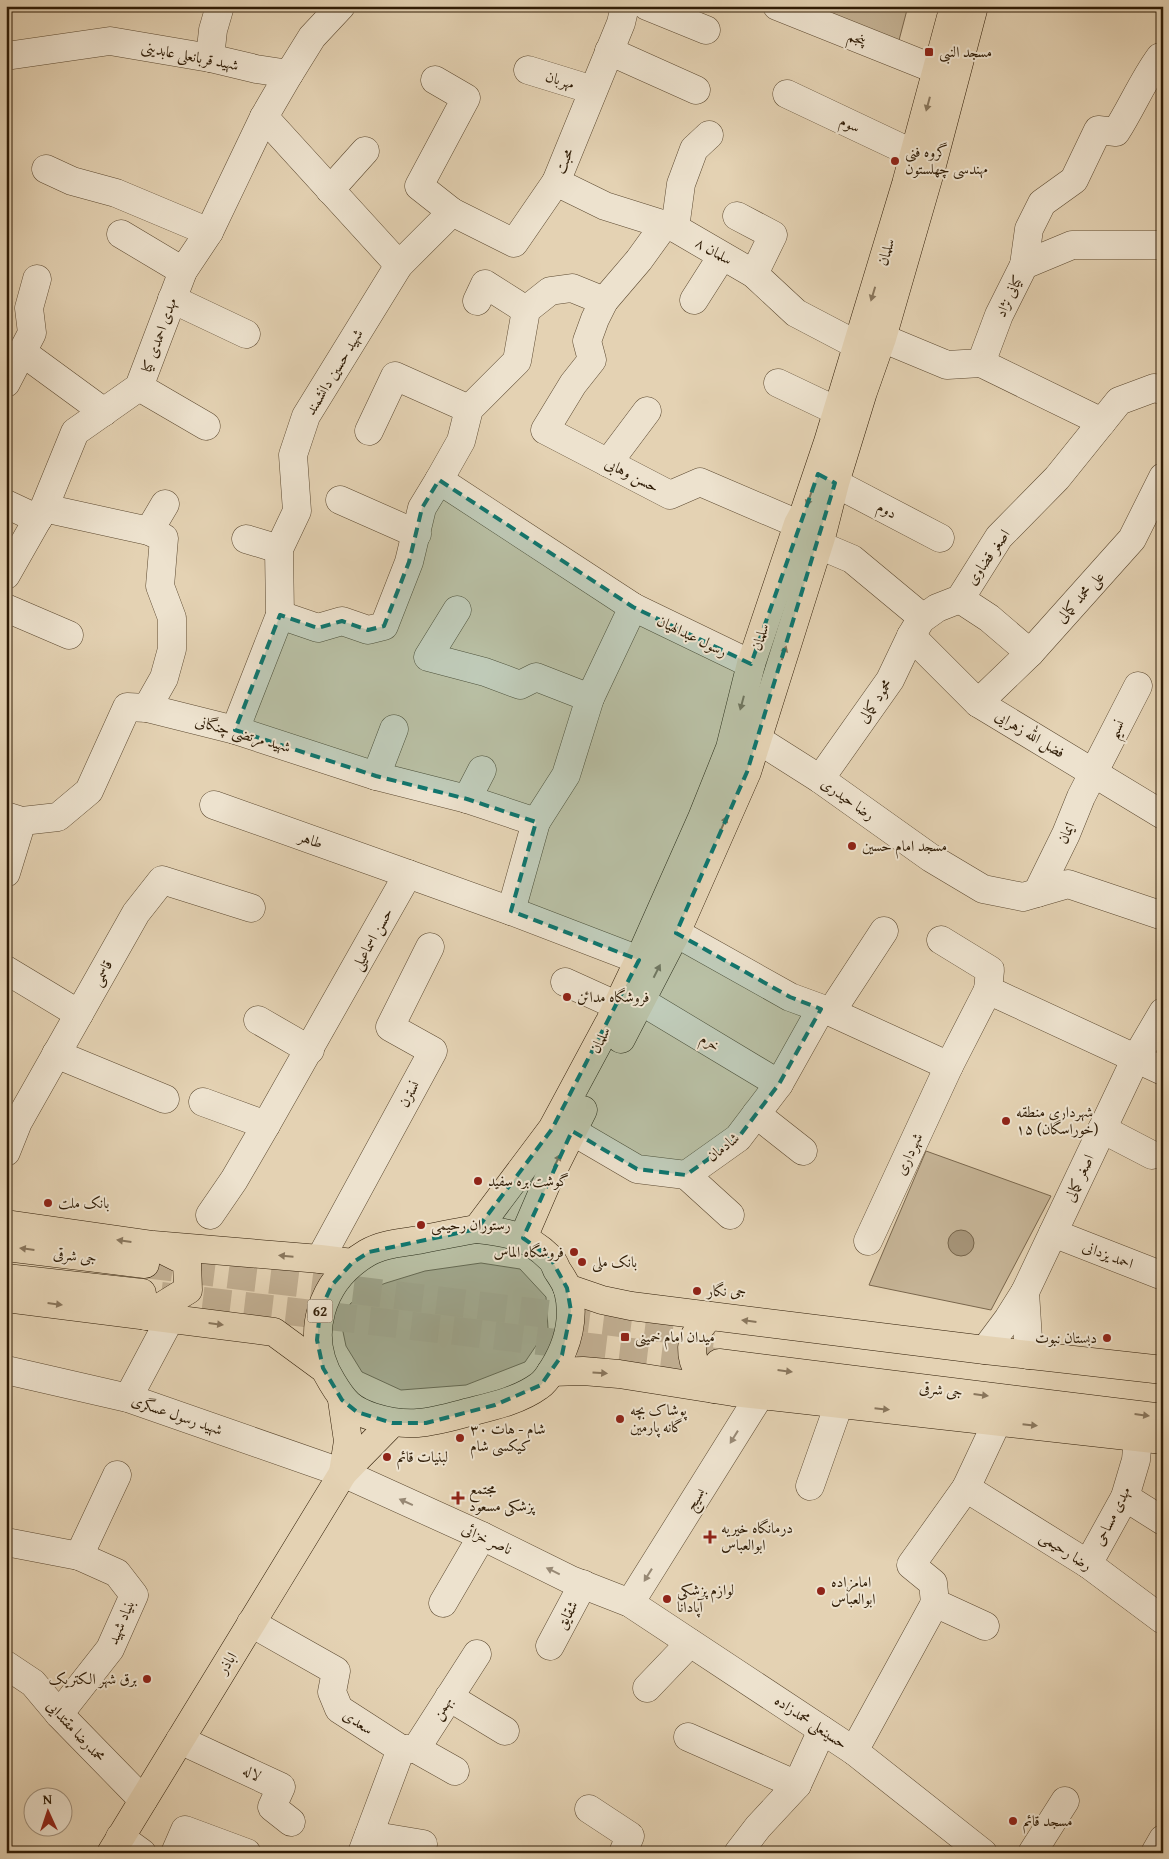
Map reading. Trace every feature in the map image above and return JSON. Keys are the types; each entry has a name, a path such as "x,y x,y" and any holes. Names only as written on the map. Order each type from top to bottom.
{"main road":[{"name":"سلمان","path":"523,1238 630,1003 640,960 702,818 730,748 751,664 798,524 826,478 862,392 869,341 914,154 954,6"},
{"name":"سلمان","path":"477,1229 552,1130 676,932 747,772 818,545 837,411 869,341 932,165 974,6"},
{"path":"6,1224 187,1262 188,1290 152,1309"},
{"name":"62","path":"477,1229 505,1232 523,1238 550,1258 567,1288 571,1312 568,1335 562,1355 541,1385 521,1396 495,1406 426,1423 392,1423 357,1412 342,1400 323,1368 317,1340 320,1311 332,1285 352,1263 369,1252 389,1245 477,1229"},
{"name":"جی شرقی","path":"6,1247 149,1255"},
{"path":"149,1255 320,1259 352,1263"},
{"name":"جی شرقی","path":"6,1278 152,1309"},
{"path":"567,1288 602,1300 717,1326 985,1350 1163,1370"},
{"path":"6,1298 152,1309 274,1332 323,1368"},
{"path":"714,1390 704,1382 692,1360 694,1339 717,1326"},
{"name":"جی شرقی","path":"717,1326 1163,1385"},
{"name":"جی شرقی","path":"719,1363 1163,1418"},
{"path":"551,1372 583,1371 619,1374 760,1396 1151,1439"},
{"name":"اباذر","path":"342,1400 348,1441 343,1473"},
{"name":"اباذر","path":"116,1845 343,1473 392,1423"}],"street":[{"path":"210,58 213,30 220,6"},
{"path":"289,74 312,37 341,6"},
{"name":"محبت","path":"452,212 514,243 556,182 621,23 625,6"},
{"path":"647,6 706,30"},
{"name":"پنجم","path":"777,6 937,70"},
{"name":"شهید قربانعلی عابدینی","path":"6,56 110,42 210,58 256,69 289,74"},
{"path":"609,51 696,90"},
{"path":"1024,265 1029,229 1042,203 1074,180 1098,130 1116,132 1131,109 1148,74 1160,57"},
{"name":"مهربان","path":"528,70 593,90"},
{"name":"مهدی احمدی کیا","path":"6,575 41,513 75,432 139,387 182,271 209,232 264,117 289,74"},
{"path":"435,80 466,98 420,186 452,212"},
{"name":"سوم","path":"787,94 914,154"},
{"path":"264,117 399,265"},
{"path":"280,616 318,628 342,621 368,630 384,626 409,562 422,508 461,442 469,409 517,362 526,310 550,291 572,288 604,300 670,226 681,184 694,149 709,135"},
{"path":"330,190 365,151"},
{"path":"46,170 72,181 116,193 209,232"},
{"name":"سلمان ۸","path":"556,182 605,206 670,226 754,274 796,313 869,341"},
{"name":"شهید حسین دانشمند","path":"235,730 280,616 279,549 297,511 293,455 306,416 399,265 452,212"},
{"path":"737,216 773,235 754,274"},
{"path":"121,234 182,271"},
{"name":"کیانی نژاد","path":"981,363 999,316 1024,265 1072,245 1163,245"},
{"path":"694,300 722,256"},
{"path":"6,383 32,333 29,308 38,279"},
{"path":"477,301 485,284 526,310"},
{"path":"172,299 246,334"},
{"name":"حسن وهابی","path":"604,300 587,341 592,360 573,384 544,430 670,495 700,482 798,524"},
{"path":"869,341 947,364 981,363 1102,422"},
{"path":"22,352 104,412"},
{"path":"369,431 395,376 469,409"},
{"path":"778,383 837,411"},
{"path":"139,387 206,426"},
{"name":"اصغر قضاوی","path":"917,627 937,608 960,599 999,537 1057,478 1119,401 1154,388 1163,390"},
{"path":"608,463 647,411"},
{"name":"علی محمد کمالی","path":"978,703 1030,653 1132,539 1163,477"},
{"name":"دوم","path":"826,478 940,538"},
{"name":"رسول عبدالهیان","path":"439,480 633,607 751,664"},
{"path":"340,500 417,534"},
{"path":"6,504 41,513 149,531 164,538 160,586 172,618 172,649 164,678 147,708"},
{"path":"149,531 165,504"},
{"path":"246,539 279,549"},
{"path":"818,545 852,559 917,627"},
{"path":"960,599 989,618 1030,653"},
{"path":"511,911 536,822 566,775 590,698 633,607"},
{"path":"6,608 69,635"},
{"path":"457,610 428,657 486,672 520,684 536,677 590,698"},
{"name":"فضل الله زهرایی","path":"917,627 978,703 1163,815"},
{"name":"محمود کمالی","path":"820,779 890,680 917,627"},
{"name":"نسیم","path":"1094,772 1138,686"},
{"name":"شهید مرتضی چنگانی","path":"14,819 58,817 89,791 127,707 147,708 235,730 376,776 468,799 536,822"},
{"path":"376,776 394,729"},
{"name":"رضا حیدری","path":"757,739 820,779 931,858 983,889 1023,897 1068,884 1163,916"},
{"path":"468,799 482,770"},
{"name":"ایمان","path":"1037,893 1094,772"},
{"name":"طاهر","path":"214,805 408,874"},
{"path":"6,873 14,819"},
{"path":"408,874 640,960"},
{"name":"حسن اسماعیلی","path":"210,1215 234,1180 310,1050 408,874"},
{"name":"قاسمی","path":"6,1152 18,1122 136,913 162,880 251,908"},
{"name":"شادمان","path":"686,1175 738,1138 779,1084 826,1011 884,931"},
{"path":"676,932 790,997 949,1066"},
{"path":"941,940 990,970 988,990 1163,1071"},
{"name":"نسترن","path":"320,1259 433,1050 390,1027 430,947"},
{"path":"6,970 79,1014"},
{"name":"خرم","path":"565,982 630,1003 779,1084"},
{"name":"شهرداری","path":"868,1241 949,1066 988,990"},
{"name":"اصغر کمالی","path":"985,1350 1025,1292 1136,1058 1163,1012"},
{"path":"258,1020 310,1050"},
{"path":"56,1054 164,1099"},
{"path":"203,1102 266,1125"},
{"path":"756,1114 803,1151"},
{"path":"1102,1130 1152,1155"},
{"path":"572,1131 637,1169 686,1175 730,1215"},
{"name":"احمد یزدانی","path":"1053,1233 1163,1276"},
{"path":"1025,1292 1029,1355"},
{"path":"128,1398 152,1309"},
{"name":"شهید رسول عسگری","path":"6,1370 128,1398 343,1473"},
{"name":"بسیج","path":"630,1603 760,1396"},
{"path":"810,1486 839,1404"},
{"path":"854,1751 934,1603 934,1583 911,1565 966,1488 997,1422"},
{"name":"مهدی مساحی","path":"1088,1564 1125,1497 1136,1460 1151,1439"},
{"name":"ناصر خزائی","path":"343,1473 583,1584 630,1603"},
{"path":"79,1556 117,1476"},
{"name":"رضا رحیمی","path":"966,1488 1088,1564 1163,1620"},
{"path":"1125,1497 1163,1521"},
{"path":"443,1604 482,1536"},
{"name":"بنیاد شهید","path":"6,1542 79,1556 117,1573 134,1595 110,1649 59,1714"},
{"name":"شقایق","path":"550,1646 583,1584"},
{"name":"حسینعلی محمدزاده","path":"630,1603 854,1751 983,1853"},
{"path":"934,1603 984,1626"},
{"name":"سعدی","path":"252,1623 336,1671 332,1692 339,1709 408,1749"},
{"path":"647,1688 690,1643"},
{"name":"بهمن","path":"408,1749 449,1697 477,1654"},
{"name":"محمدرضا مقتدایی","path":"6,1665 33,1683 59,1714 143,1800"},
{"path":"449,1697 505,1731"},
{"path":"738,1853 758,1827 797,1785 822,1730"},
{"path":"688,1737 797,1785"},
{"name":"لاله","path":"180,1740 282,1788 272,1807 291,1822"},
{"path":"422,1844 366,1844 408,1749 455,1771"},
{"path":"1032,1853 1065,1802"},
{"path":"589,1809 630,1836 623,1853"},
{"path":"175,1853 185,1830 247,1853"},
{"path":"1155,1853 1163,1839"},
{"path":"116,1845 142,1853"}],"highlighted area":[{"path":"818,474 835,483 747,772 676,933 790,997 821,1009 779,1084 738,1138 686,1175 637,1169 572,1131 523,1238 550,1257 567,1288 571,1311 562,1355 541,1385 495,1405 426,1423 392,1423 357,1412 342,1400 323,1368 317,1340 320,1311 332,1285 352,1263 369,1252 477,1229 552,1129 639,960 511,911 536,822 467,799 376,776 235,730 280,615 318,628 342,621 368,630 384,626 409,562 422,508 439,480 633,607 751,664"}],"shaded area":[{"path":"808,6 908,6 898,44"},
{"path":"926,1151 1051,1196 991,1310 869,1285"},
{"path":"961,1230 970,1234 974,1243 970,1252 961,1256 952,1252 948,1243 952,1234"},
{"path":"481,1263 520,1269 546,1297 548,1328 525,1362 466,1385 401,1390 362,1372 346,1346 342,1327 350,1304 367,1290 386,1283 425,1271"}],"tunnel":[{"path":"145,1264 725,1336"},
{"path":"161,1296 716,1362"}],"place":[{"name":"مسجد النبی","path":"929,52"},
{"name":"گروه فنی مهندسی چهلستون","path":"895,161"},
{"name":"مسجد امام حسین","path":"852,846"},
{"name":"فروشگاه مدائن","path":"567,997"},
{"name":"شهرداری منطقه ۱۵ (خوراسگان)","path":"1006,1121"},
{"name":"گوشت بره سفید","path":"478,1181"},
{"name":"بانک ملت","path":"48,1203"},
{"name":"رستوران رحیمی","path":"421,1225"},
{"name":"فروشگاه الماس","path":"574,1252"},
{"name":"بانک ملی","path":"582,1262"},
{"name":"جی نگار","path":"697,1291"},
{"name":"میدان امام خمینی","path":"625,1337"},
{"name":"دبستان نبوت","path":"1107,1338"},
{"name":"پوشاک بچه گانه پارمین","path":"620,1419"},
{"name":"۳۰ شام - هات کیکسی شام","path":"460,1438"},
{"name":"لبنیات قائم","path":"387,1457"},
{"name":"مجتمع پزشکی مسعود","path":"458,1498"},
{"name":"درمانگاه خیریه ابوالعباس","path":"710,1537"},
{"name":"امامزاده ابوالعباس","path":"821,1591"},
{"name":"لوازم پزشکی آپادانا","path":"667,1599"},
{"name":"برق شهر الکتریک","path":"147,1679"},
{"name":"مسجد قائم","path":"1013,1821"}]}
